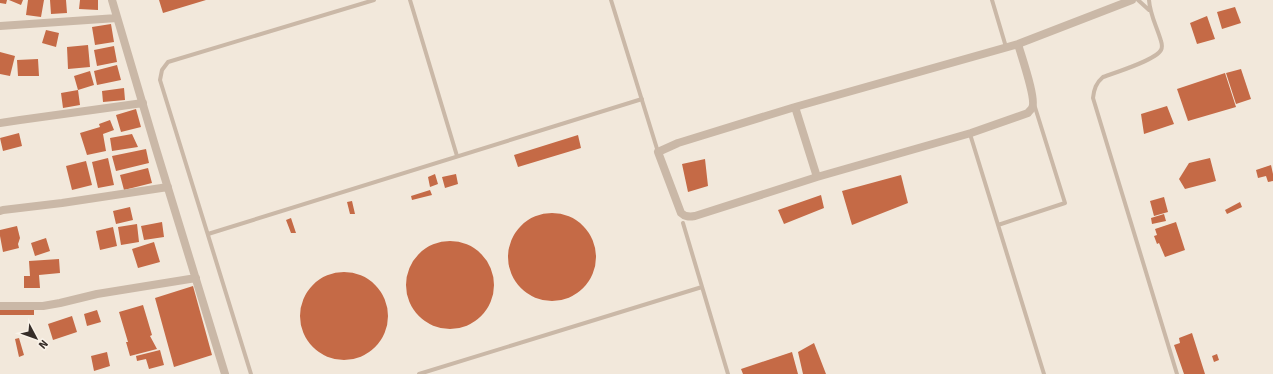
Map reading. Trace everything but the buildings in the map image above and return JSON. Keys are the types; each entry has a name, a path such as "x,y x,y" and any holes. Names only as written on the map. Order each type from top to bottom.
{"street":[{"path":"112,0 225,374"},
{"path":"1018,44 1033,102 1032,108 1028,113 970,133 817,177 695,216 689,217 681,213 658,152 678,143 795,107 1018,44 1132,0"},
{"path":"0,26 117,18"},
{"path":"0,123 143,103"},
{"path":"795,107 817,177"},
{"path":"0,211 168,187"},
{"path":"0,306 43,306 97,294 196,278"}],"lane":[{"path":"251,374 160,80 162,70 168,62 371,0"},
{"path":"410,0 457,156"},
{"path":"611,0 658,152"},
{"path":"992,0 1006,47"},
{"path":"1138,0 1150,11"},
{"path":"1149,0 1150,11 1162,43 1161,49 1157,54 1145,61 1102,77 1095,86 1092,98 1177,374"},
{"path":"208,234 642,99"},
{"path":"998,225 1064,203 1033,102"},
{"path":"970,133 1044,374"},
{"path":"683,223 728,374"},
{"path":"419,374 702,287"}]}
